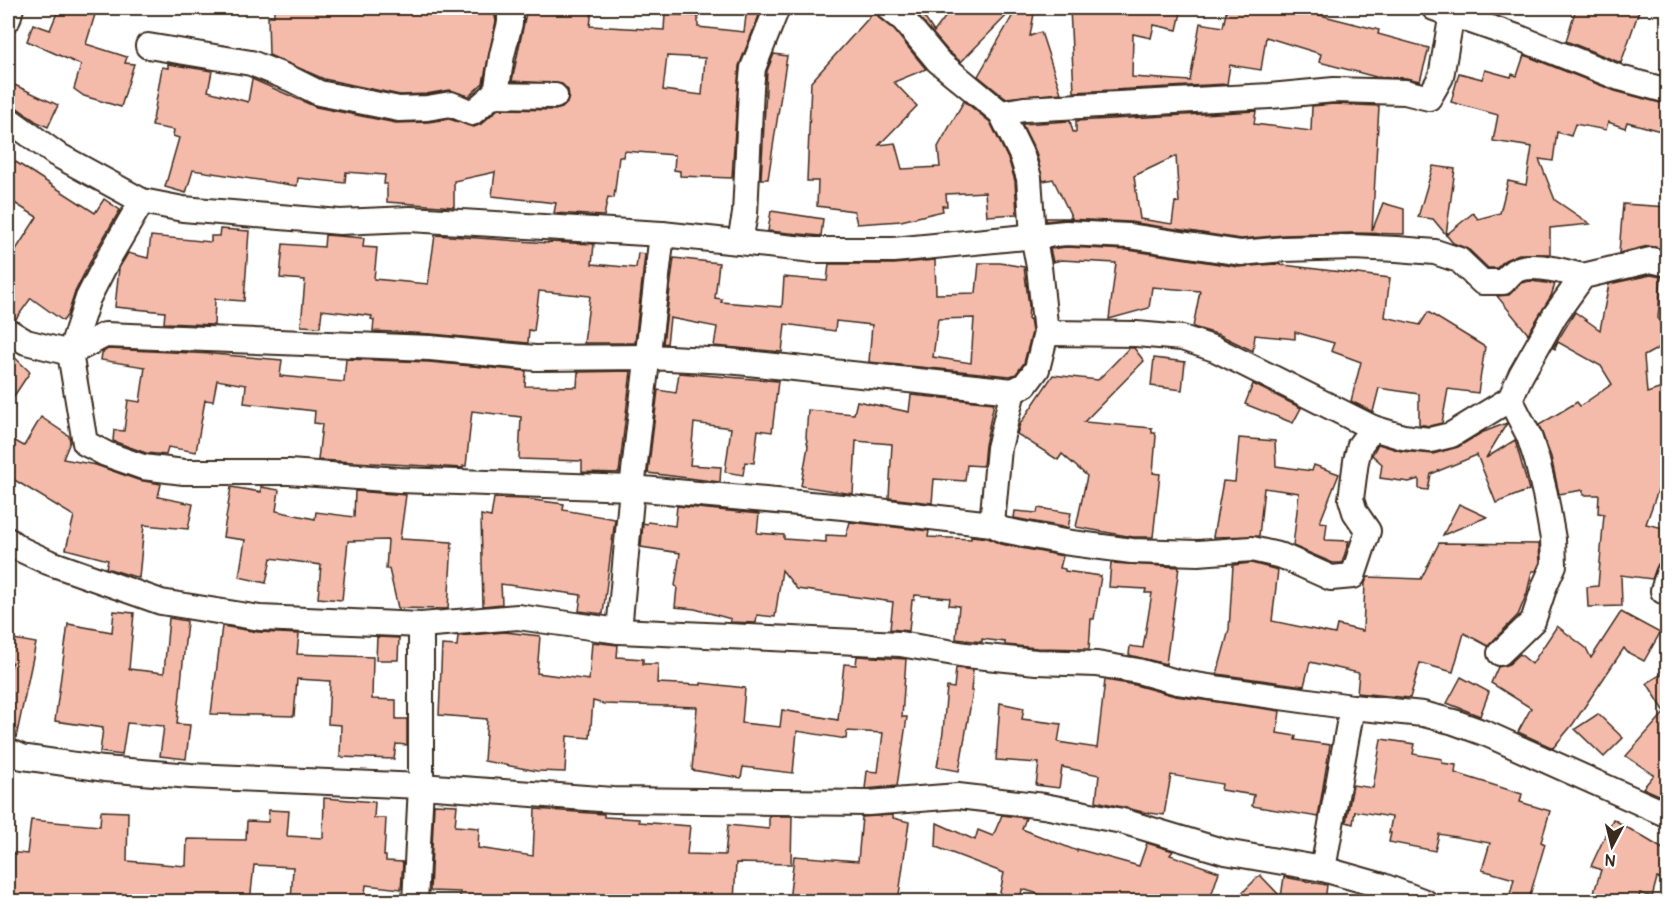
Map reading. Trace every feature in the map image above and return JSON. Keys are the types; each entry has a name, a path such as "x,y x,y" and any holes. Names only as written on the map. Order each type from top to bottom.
{"street":[{"path":"8,19 11,8"},
{"path":"148,46 251,63 319,93 399,110 451,104 472,113 493,95 497,87 510,23 510,11 507,8"},
{"path":"740,241 745,214 753,68 777,8"},
{"path":"8,331 26,342 70,353 105,335 430,348 535,358 649,357 728,361 1013,392 1025,385 1037,369 1046,333 1033,235 1029,178 1023,156 1001,113 938,61 904,20 889,8"},
{"path":"1001,113 1024,109 1270,96 1334,90 1405,92 1429,98 1441,77 1443,10 1620,78 1668,91"},
{"path":"493,95 555,96"},
{"path":"8,118 56,154 142,201 183,209 340,222 410,219 662,234 814,250 894,250 939,247 1066,233 1130,236 1241,253 1352,247 1436,252 1460,260 1482,282 1503,282 1514,272 1526,267 1556,269 1582,276 1651,260 1668,264"},
{"path":"142,201 88,298 70,353 85,443 106,454 143,467 184,472 289,472 399,480 632,488 843,507 992,524 1003,530 1064,542 1132,551 1198,553 1252,549 1282,556 1331,578 1353,576 1368,531 1355,512 1351,499 1360,445 1373,428"},
{"path":"619,631 632,488 662,234"},
{"path":"1046,333 1136,334 1182,338 1215,349 1373,428 1403,437 1430,440 1451,435 1510,399 1555,315 1582,276"},
{"path":"992,524 999,448 1013,392"},
{"path":"1500,653 1533,621 1554,565 1553,539 1537,461 1510,399"},
{"path":"8,540 20,549 48,562 161,602 260,618 421,625 518,617 619,631 900,644 966,655 1036,662 1097,664 1137,670 1177,682 1222,689 1352,707 1423,714 1454,722 1568,769 1668,815"},
{"path":"415,902 421,786 421,625"},
{"path":"1323,869 1352,707"},
{"path":"8,751 22,757 104,769 191,776 421,786 613,800 868,803 958,796 1044,806 1122,820 1225,852 1323,869 1383,886 1425,902"}],"building":[{"path":"64,8 97,8 86,44 127,57 125,63 134,64 121,107 84,96 74,89 81,65 27,41 33,24 50,30 57,13 61,14"},
{"path":"274,8 315,8 352,13 352,8 461,11 467,8 493,8 496,21 483,83 469,96 449,90 400,95 324,79 269,55 268,16 274,16"},
{"path":"527,8 592,10 590,26 664,30 665,14 698,16 698,27 744,32 747,8 762,8 739,66 732,178 680,176 680,171 674,170 675,155 624,151 623,157 619,157 614,198 608,197 604,216 554,213 556,203 492,196 495,172 454,181 454,207 387,202 385,175 346,172 345,183 298,178 297,186 193,170 186,193 165,187 179,138 173,136 174,130 152,126 162,67 168,68 168,64 212,71 208,91 248,102 252,79 316,107 396,123 449,119 474,127 498,109 555,110 567,103 568,90 562,84 512,81","holes":["667,56 705,58 702,95 663,90"]},
{"path":"911,8 918,8 934,32 952,8 1014,8 961,62 948,51"},
{"path":"1017,8 1035,8 1030,36 1041,32 1061,93 1005,98 978,76"},
{"path":"1070,8 1182,8 1177,30 1154,25 1151,38 1133,34 1132,77 1190,81 1200,23 1223,27 1227,8 1264,8 1299,14 1300,10 1379,30 1378,34 1429,48 1420,81 1376,77 1319,62 1321,54 1266,37 1261,70 1230,65 1227,84 1074,92"},
{"path":"1576,8 1640,8 1621,63 1566,41"},
{"path":"875,11 926,69 894,82 917,106 879,145 895,143 902,169 940,167 938,147 964,101 990,122 1009,161 1015,181 1017,214 987,216 985,192 946,194 947,206 942,206 943,211 901,221 857,224 854,211 817,206 818,181 807,181 811,82"},
{"path":"774,54 787,56 768,179 761,179 767,71"},
{"path":"1524,55 1615,91 1668,105 1668,133 1627,122 1625,128 1608,122 1606,130 1575,124 1571,136 1557,132 1553,161 1539,159 1555,200 1590,224 1550,228 1550,254 1519,254 1505,260 1497,268 1488,268 1468,249 1453,243 1446,235 1473,213 1478,219 1500,213 1508,181 1526,185 1532,147 1493,141 1498,115 1451,102 1459,73 1482,79 1485,70 1511,77 1512,74 1517,76"},
{"path":"8,82 58,105 48,127 16,107 8,105"},
{"path":"1334,104 1379,106 1372,231 1383,203 1404,209 1404,234 1284,235 1241,239 1130,222 1067,219 1046,221 1046,218 1072,218 1053,179 1043,181 1036,152 1022,124 1070,121 1073,132 1076,132 1076,121 1256,111 1254,124 1311,131 1312,106","holes":["1176,156 1179,203 1175,202 1172,224 1140,219 1134,176"]},
{"path":"8,157 95,213 104,199 120,210 95,252 63,321 31,298 16,319 8,317 8,262 37,217 8,199"},
{"path":"1433,166 1455,169 1446,235 1433,219 1418,217"},
{"path":"1623,204 1668,207 1666,249 1648,246 1619,253"},
{"path":"771,211 823,219 821,236 768,231"},
{"path":"220,229 249,231 244,301 215,299 214,325 164,323 165,312 115,307 119,268 128,253 148,258 151,236 211,242 211,236 219,236"},
{"path":"325,235 364,238 363,247 377,248 374,279 428,284 435,235 594,244 592,264 636,268 638,253 645,254 635,343 584,343 590,296 539,291 534,331 529,330 528,343 373,331 372,316 322,310 320,327 301,326 305,280 280,278 283,244 324,247"},
{"path":"1066,247 1128,250 1239,267 1275,264 1390,278 1385,317 1420,325 1428,312 1485,347 1478,393 1448,389 1442,423 1429,426 1419,424 1419,394 1379,388 1373,412 1351,401 1361,362 1331,351 1334,343 1295,332 1295,339 1255,335 1253,351 1220,335 1193,327 1200,291 1152,287 1149,308 1109,319 1116,263 1061,260 1053,262 1050,249"},
{"path":"674,258 719,263 715,298 722,299 721,302 782,307 784,277 827,281 829,264 894,264 935,260 936,294 976,293 979,263 1000,263 1024,267 1029,306 1028,319 1030,319 1032,332 1024,363 1016,374 1010,376 869,362 872,325 836,321 835,331 785,324 782,352 714,346 717,327 670,318 667,344 663,343","holes":["974,318 971,363 933,357 938,319"]},
{"path":"1651,275 1661,277 1658,319 1668,335 1668,343 1644,356 1647,393 1668,386 1668,491 1658,490 1646,524 1668,529 1668,552 1664,552 1663,561 1658,564 1652,579 1621,575 1622,606 1588,607 1587,587 1598,586 1604,514 1598,513 1599,495 1583,495 1583,490 1559,494 1551,457 1539,425 1577,402 1580,406 1612,384 1601,366 1558,342 1555,349 1553,348 1575,312 1600,330 1609,284"},
{"path":"1530,281 1555,284 1551,296 1528,334 1497,296 1509,295 1521,283"},
{"path":"1129,348 1134,348 1144,361 1084,422 1152,428 1152,433 1155,433 1153,473 1160,474 1153,537 1133,537 1076,527 1087,476 1062,454 1058,460 1017,434 1020,424 1053,375 1098,380"},
{"path":"108,349 282,360 280,376 344,382 346,359 429,362 526,371 525,386 577,387 578,372 631,371 619,473 582,472 582,461 519,459 521,417 472,411 466,466 463,468 318,460 322,424 314,423 315,411 244,403 246,385 217,380 213,401 205,400 196,452 168,447 166,455 146,453 113,441 114,430 124,431 128,400 140,402 145,367 101,360 102,353"},
{"path":"8,351 30,372 8,405"},
{"path":"1154,358 1185,362 1182,390 1151,386"},
{"path":"679,373 778,381 772,432 758,430 754,463 745,462 743,475 725,472 731,428 694,423 690,465 721,467 720,482 648,473 658,390 676,393"},
{"path":"1253,384 1301,408 1293,423 1245,404"},
{"path":"911,395 994,403 983,466 967,465 965,481 934,479 932,503 889,498 892,444 856,441 853,494 801,486 808,446 806,437 808,410 854,414 857,401 909,412"},
{"path":"41,417 69,436 70,442 63,459 96,465 138,480 161,484 158,497 193,504 188,529 144,525 139,578 106,568 108,560 66,549 74,516 8,476 8,437 24,446"},
{"path":"1507,423 1486,458 1515,440 1529,490 1496,503 1477,455 1431,474 1428,490 1419,489 1419,479 1409,482 1380,478 1382,464 1372,455 1378,444 1401,451 1433,454 1458,447 1481,433"},
{"path":"1239,438 1275,441 1276,466 1312,471 1314,465 1339,474 1320,522 1327,523 1325,540 1349,541 1342,563 1333,563 1293,546 1299,493 1264,488 1259,536 1213,537 1223,481 1235,482"},
{"path":"231,487 261,492 261,487 279,490 276,511 315,519 316,512 354,517 355,491 406,495 400,539 452,542 448,609 398,608 389,569 386,569 388,540 348,541 342,600 318,598 321,565 271,558 266,583 239,577 245,540 223,537"},
{"path":"494,498 564,504 563,510 615,519 603,614 579,611 581,595 501,584 502,604 483,606 481,515 491,517"},
{"path":"1459,504 1487,517 1443,535"},
{"path":"677,506 759,514 757,533 784,535 784,539 826,542 826,535 846,536 850,522 929,531 928,537 988,538 1000,544 1063,556 1060,568 1065,571 1101,576 1094,619 1091,619 1089,649 1037,648 1005,645 1005,642 982,639 982,642 956,639 959,606 949,605 950,598 915,595 912,600 909,631 890,629 893,602 797,589 782,570 775,617 757,615 756,623 730,622 731,619 695,609 675,607 677,587 675,586 680,553 641,547 643,523 675,526"},
{"path":"1038,508 1071,513 1068,528 1014,518 1015,511 1037,513"},
{"path":"1439,543 1539,544 1540,562 1536,571 1532,571 1527,593 1518,615 1488,646 1464,633 1453,672 1420,663 1410,698 1357,693 1359,673 1310,662 1304,686 1217,674 1229,630 1233,565 1251,563 1278,570 1272,621 1335,634 1337,625 1363,631 1365,583 1368,577 1421,579"},
{"path":"1111,563 1179,567 1166,664 1129,655 1130,646 1143,648 1152,593 1145,593 1146,589 1109,587"},
{"path":"114,611 134,613 129,669 164,673 169,618 187,621 177,724 190,725 186,759 160,756 164,726 127,723 122,755 100,752 103,728 55,721 68,624 112,632"},
{"path":"1621,612 1660,633 1644,661 1624,648 1573,724 1553,748 1518,732 1531,708 1491,683 1498,667 1509,664 1520,654 1532,664 1557,626 1586,648 1591,658"},
{"path":"222,626 258,632 299,634 297,654 373,657 372,699 396,700 396,719 407,719 407,745 396,744 394,759 340,757 341,725 328,724 330,681 297,679 294,716 211,714"},
{"path":"505,632 540,636 537,673 589,680 592,642 618,645 617,657 643,659 643,664 658,664 657,683 701,685 701,683 745,688 742,723 780,727 782,710 838,720 844,664 856,665 857,656 906,659 902,717 907,717 897,786 865,789 867,771 878,772 883,733 847,731 846,739 797,731 793,773 743,767 741,778 692,770 697,707 604,704 593,701 590,738 567,736 565,772 537,771 484,761 487,719 439,715 442,645 457,646 458,636"},
{"path":"377,637 399,638 398,660 376,660"},
{"path":"8,638 36,643 16,738 8,737 8,679 12,662 8,661"},
{"path":"956,668 973,670 971,691 973,691 959,771 937,767 947,687 954,688"},
{"path":"1668,670 1668,799 1643,788 1654,775 1626,756 1665,712 1647,683"},
{"path":"1461,677 1489,692 1480,716 1447,703"},
{"path":"1105,680 1135,685 1175,696 1280,711 1277,733 1296,736 1295,740 1330,745 1318,817 1252,806 1254,795 1221,790 1222,784 1171,775 1164,815 1143,812 1096,801 1099,775 1062,767 1059,788 1036,785 1039,763 996,760 1000,703 1024,708 1022,719 1061,724 1058,742 1097,748"},
{"path":"1598,714 1623,738 1604,757 1575,729"},
{"path":"1381,739 1415,744 1413,754 1442,759 1442,763 1456,765 1455,773 1522,794 1520,802 1550,811 1541,842 1545,844 1528,902 1508,902 1514,879 1482,870 1490,843 1439,834 1435,851 1389,842 1392,817 1355,811 1353,824 1346,822 1353,785 1373,788"},
{"path":"324,798 375,802 374,818 386,818 384,856 386,856 386,861 403,862 401,889 366,885 364,902 291,902 293,867 254,865 250,902 94,902 94,900 54,897 54,902 8,902 8,852 27,854 31,820 100,826 101,811 128,812 127,861 186,866 187,839 246,840 247,821 268,822 269,810 289,811 287,836 323,838"},
{"path":"434,804 457,805 455,826 479,828 478,848 533,856 535,809 604,814 604,817 639,819 639,822 690,826 687,854 725,855 728,825 769,829 769,816 792,816 791,864 736,863 734,902 624,902 624,899 583,896 582,902 460,902 460,892 430,891"},
{"path":"893,815 893,818 909,822 898,902 789,902 794,856 858,861 862,817"},
{"path":"1002,815 1026,818 1022,829 1077,851 1077,849 1139,866 1147,843 1173,851 1170,855 1219,872 1209,902 1065,902 1022,889 1020,902 998,902 1004,873 936,847 937,823 975,840 978,830 993,836"},
{"path":"1613,819 1668,852 1668,881 1657,878 1652,897 1640,893 1638,902 1591,902 1601,870 1591,866"},
{"path":"1260,875 1281,897 1284,877 1327,885 1325,902 1233,902"}]}
